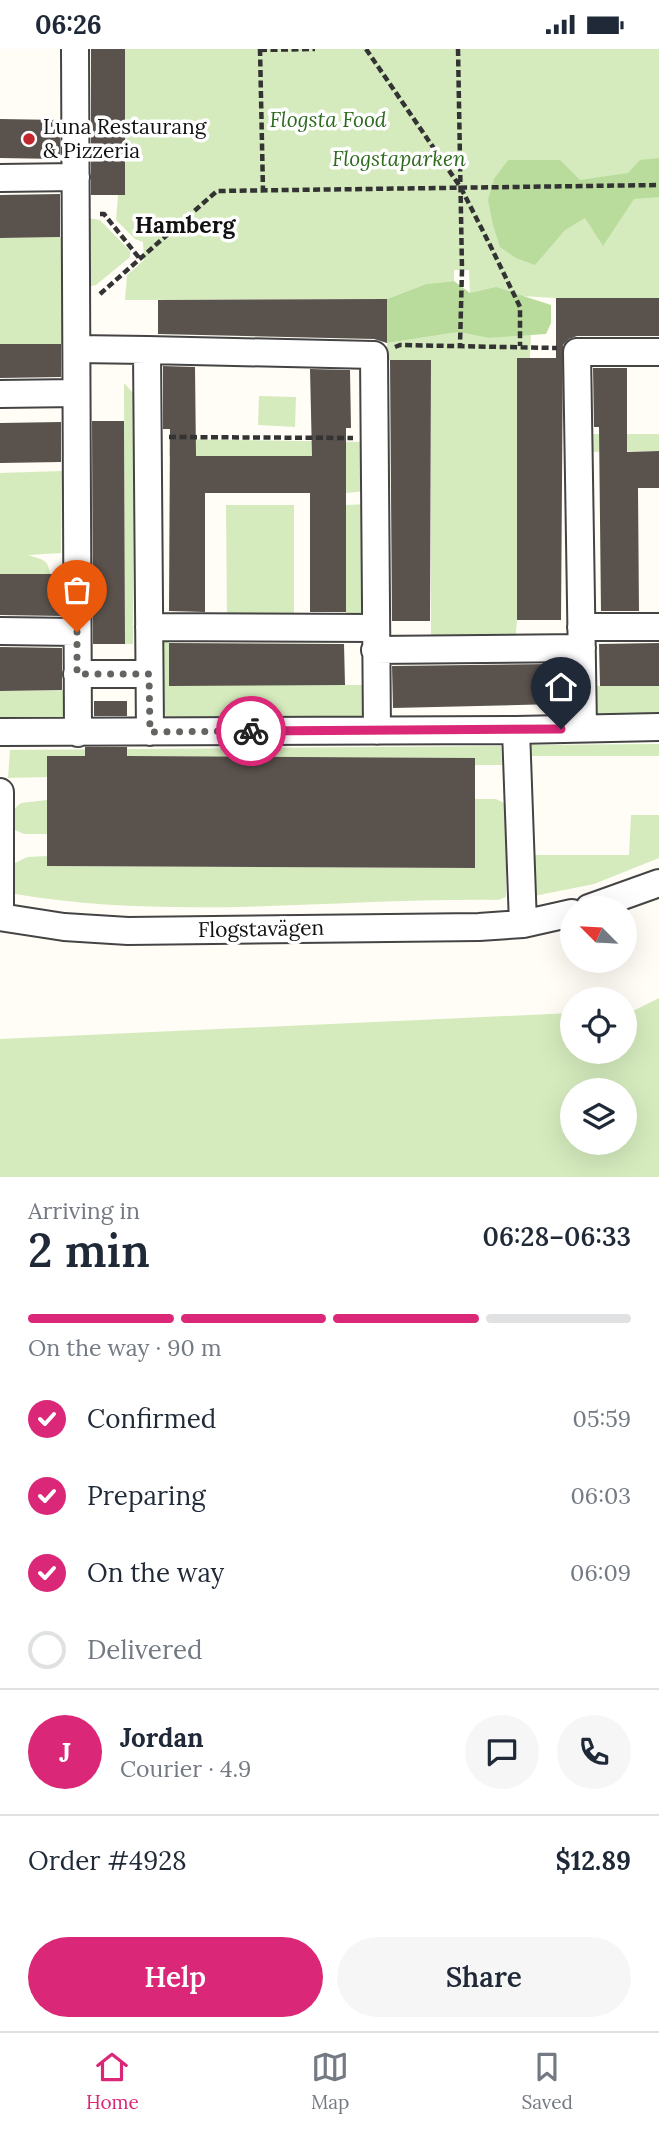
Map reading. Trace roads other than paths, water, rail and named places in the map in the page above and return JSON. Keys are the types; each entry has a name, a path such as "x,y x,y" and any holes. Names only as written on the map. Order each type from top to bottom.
{"street":[{"path":"75,49 78,733"},
{"path":"0,178 76,177"},
{"path":"76,349 374,355 377,731"},
{"path":"147,351 150,732"},
{"path":"583,728 577,352 659,352"},
{"path":"0,394 76,393"},
{"path":"149,627 375,639 582,637 659,627"},
{"path":"0,631 77,632"},
{"path":"77,674 149,674"},
{"path":"0,732 659,727"},
{"path":"516,730 523,924"},
{"name":"Flogstavägen","path":"0,792 0,915 64,927 128,930 479,927 523,924 560,916"},
{"path":"623,896 659,883"}],"place":[{"name":"Luna Restaurang & Pizzeria","path":"29,139"}],"district":[{"name":"Hamberg","path":"185,225"}],"park label":[{"name":"Flogsta Food","path":"328,120"},
{"name":"Flogstaparken","path":"399,159"}]}
